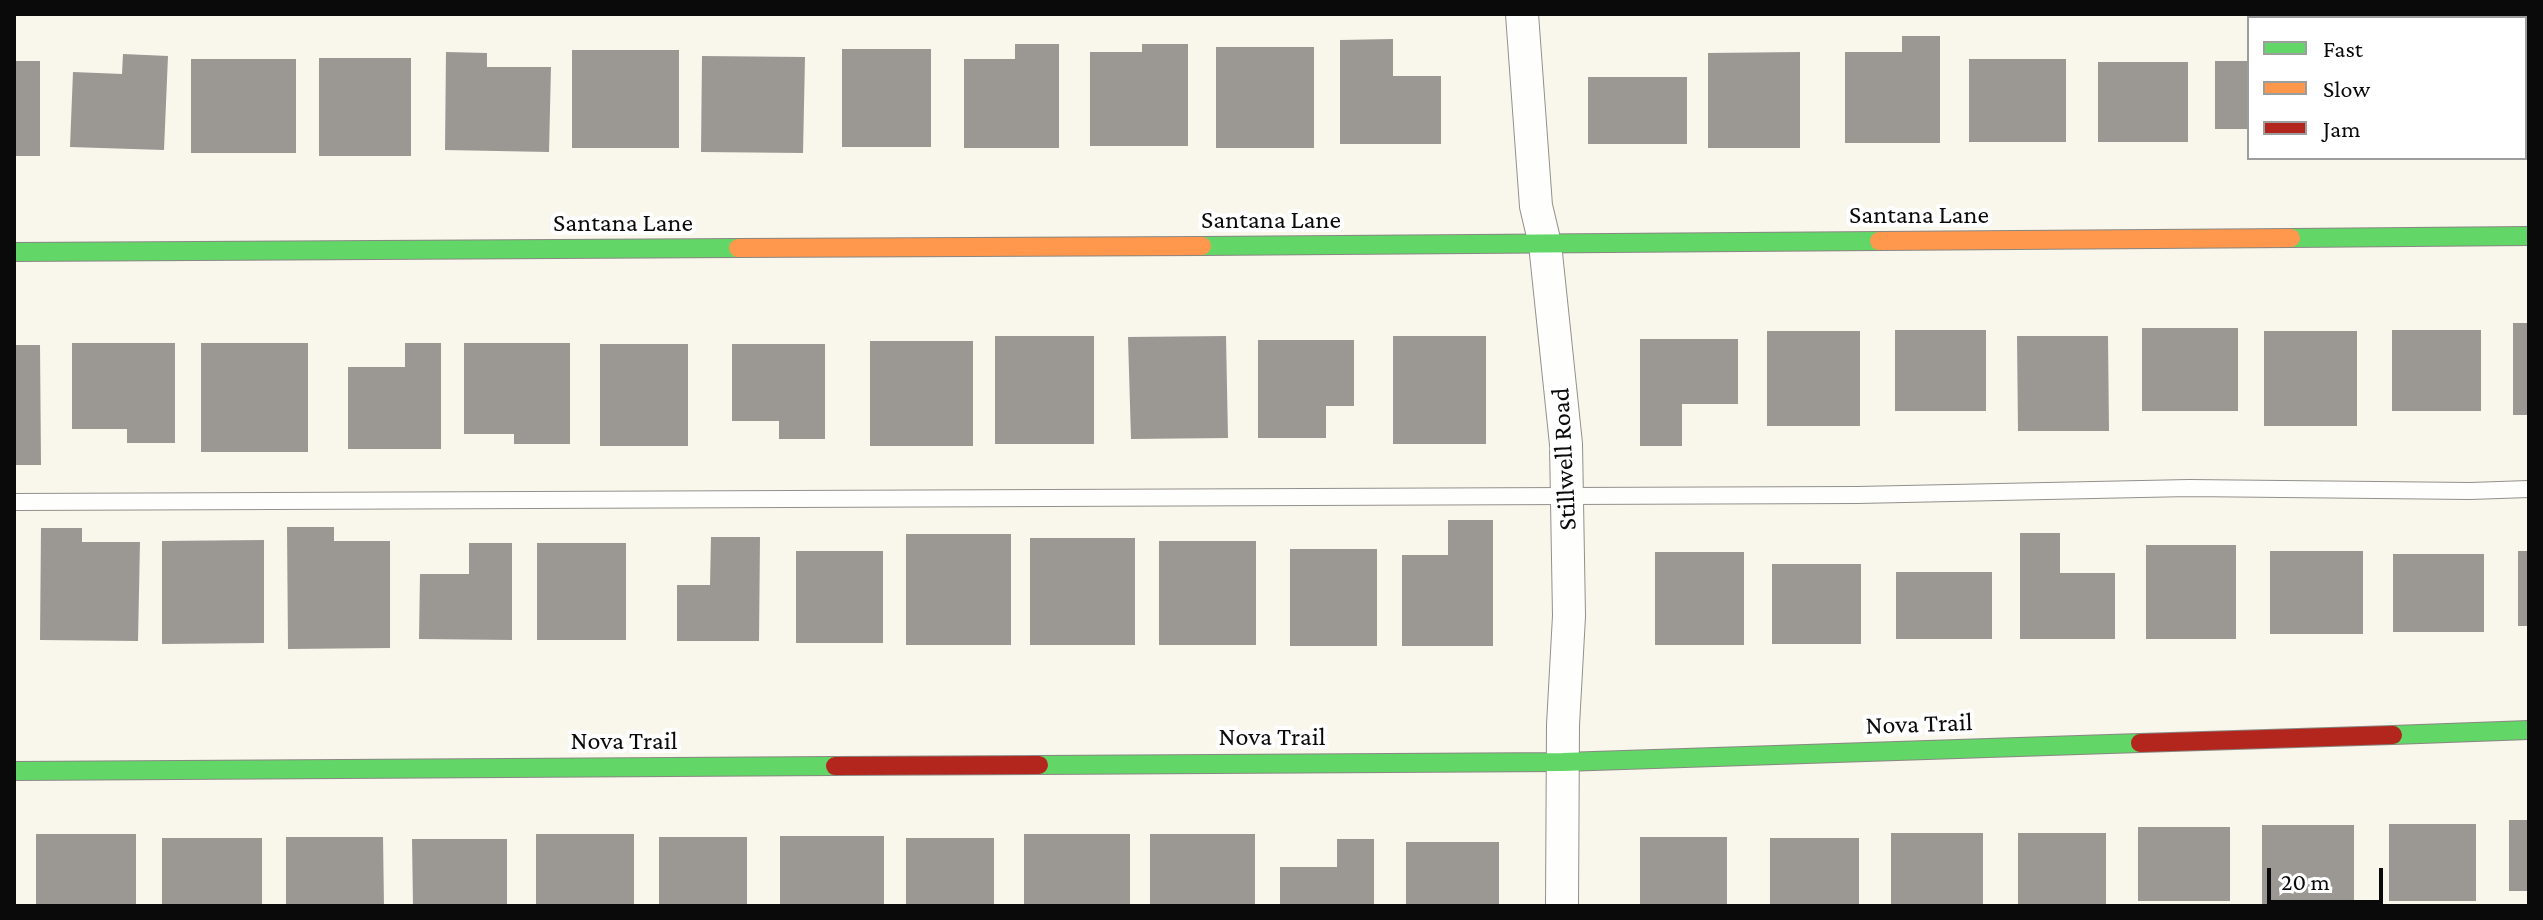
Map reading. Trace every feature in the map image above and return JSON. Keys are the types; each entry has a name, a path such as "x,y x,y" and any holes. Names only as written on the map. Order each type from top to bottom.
{"street":[{"name":"Stillwell Road","path":"1522,14 1536,206 1545,244 1566,444 1569,616 1563,762 1562,906"},
{"name":"Santana Lane","path":"14,252 2529,236"},
{"name":"Nova Trail","path":"14,771 1563,762 2529,730"}],"lane":[{"path":"14,502 1857,495 2189,488 2529,489"}],"building":[{"path":"1902,36 1940,36 1940,143 1845,143 1845,52 1902,52"},
{"path":"1393,39 1393,76 1441,76 1441,144 1340,144 1340,40"},
{"path":"1015,44 1059,44 1059,148 964,148 964,59 1015,59"},
{"path":"1142,44 1188,44 1188,146 1090,146 1090,52 1142,52"},
{"path":"2527,44 2529,44 2527,130"},
{"path":"1216,47 1314,47 1314,148 1216,148"},
{"path":"842,49 931,49 931,147 842,147"},
{"path":"572,50 679,50 679,148 572,148"},
{"path":"446,52 487,53 487,67 551,67 549,152 445,150"},
{"path":"1800,52 1800,148 1708,148 1708,53"},
{"path":"123,54 168,56 164,150 70,147 73,72 122,74"},
{"path":"702,56 805,57 803,153 701,152"},
{"path":"319,58 411,58 411,156 319,156"},
{"path":"191,59 296,59 296,153 191,153"},
{"path":"1969,59 2066,59 2066,142 1969,142"},
{"path":"14,61 40,61 40,156 14,156"},
{"path":"2215,61 2247,61 2247,129 2215,129"},
{"path":"2098,62 2188,62 2188,142 2098,142"},
{"path":"1588,77 1687,77 1687,144 1588,144"},
{"path":"2513,323 2529,323 2529,415 2513,415"},
{"path":"2142,328 2238,328 2238,411 2142,411"},
{"path":"1895,330 1986,330 1986,411 1895,411"},
{"path":"2392,330 2481,330 2481,411 2392,411"},
{"path":"1767,331 1860,331 1860,426 1767,426"},
{"path":"2264,331 2357,331 2357,426 2264,426"},
{"path":"995,336 1094,336 1094,444 995,444"},
{"path":"1226,336 1228,438 1131,439 1128,337"},
{"path":"1393,336 1486,336 1486,444 1393,444"},
{"path":"2017,336 2108,336 2109,431 2018,431"},
{"path":"1640,339 1738,339 1738,404 1682,404 1682,446 1640,446"},
{"path":"1258,340 1354,340 1354,406 1326,406 1326,438 1258,438"},
{"path":"870,341 973,341 973,446 870,446"},
{"path":"72,343 175,343 175,443 127,443 127,429 72,429"},
{"path":"201,343 308,343 308,452 201,452"},
{"path":"405,343 441,343 441,449 348,449 348,367 405,367"},
{"path":"464,343 570,343 570,444 514,444 514,434 464,434"},
{"path":"600,344 688,344 688,446 600,446"},
{"path":"732,344 825,344 825,439 779,439 779,421 732,421"},
{"path":"14,345 40,345 41,465 14,465"},
{"path":"1448,520 1493,520 1493,646 1402,646 1402,555 1448,555"},
{"path":"287,527 334,527 334,541 390,541 390,648 288,649"},
{"path":"41,528 82,528 82,542 140,542 138,641 40,640"},
{"path":"2020,533 2060,533 2060,573 2115,573 2115,639 2020,639"},
{"path":"906,534 1011,534 1011,645 906,645"},
{"path":"711,537 760,537 759,641 677,641 677,585 710,585"},
{"path":"1030,538 1135,538 1135,645 1030,645"},
{"path":"264,540 264,643 162,644 162,541"},
{"path":"1159,541 1256,541 1256,645 1159,645"},
{"path":"469,543 512,543 512,640 419,639 420,574 469,574"},
{"path":"537,543 626,543 626,640 537,640"},
{"path":"2146,545 2236,545 2236,639 2146,639"},
{"path":"1290,549 1377,549 1377,646 1290,646"},
{"path":"796,551 883,551 883,643 796,643"},
{"path":"2270,551 2363,551 2363,634 2270,634"},
{"path":"2518,551 2529,551 2529,626 2518,626"},
{"path":"1655,552 1744,552 1744,645 1655,645"},
{"path":"2393,554 2484,554 2484,632 2393,632"},
{"path":"1772,564 1861,564 1861,644 1772,644"},
{"path":"1896,572 1992,572 1992,639 1896,639"},
{"path":"2509,820 2529,820 2529,891 2509,891"},
{"path":"2389,824 2476,824 2476,901 2389,901"},
{"path":"2262,825 2354,825 2354,905 2262,905"},
{"path":"2138,827 2230,827 2230,901 2138,901"},
{"path":"1891,833 1983,833 1983,905 1891,905"},
{"path":"2018,833 2106,833 2106,906 2018,906"},
{"path":"36,834 136,834 136,906 36,906"},
{"path":"536,834 634,834 634,906 536,906"},
{"path":"1024,834 1130,834 1130,906 1024,906"},
{"path":"1150,834 1255,834 1255,906 1150,906"},
{"path":"780,836 884,836 884,906 780,906"},
{"path":"286,837 383,837 384,906 286,906"},
{"path":"659,837 747,837 747,906 659,906"},
{"path":"1640,837 1727,837 1727,906 1640,906"},
{"path":"162,838 262,838 262,906 162,906"},
{"path":"906,838 994,838 994,906 906,906"},
{"path":"1770,838 1859,838 1859,906 1770,906"},
{"path":"412,839 507,839 507,906 413,906"},
{"path":"1337,839 1374,839 1374,906 1280,906 1280,867 1337,867"},
{"path":"1406,842 1499,842 1499,906 1406,906"}],"traffic: fast":[{"path":"2291,238 2529,236"},
{"path":"1202,246 1879,241"},
{"path":"14,252 738,248"},
{"path":"2393,735 2529,730"},
{"path":"1039,765 1563,762 2140,743"},
{"path":"14,771 835,766"}],"traffic: slow":[{"path":"1879,241 2291,238"},
{"path":"738,248 1202,246"}],"traffic: jam":[{"path":"2140,743 2393,735"},
{"path":"835,766 1039,765"}]}
